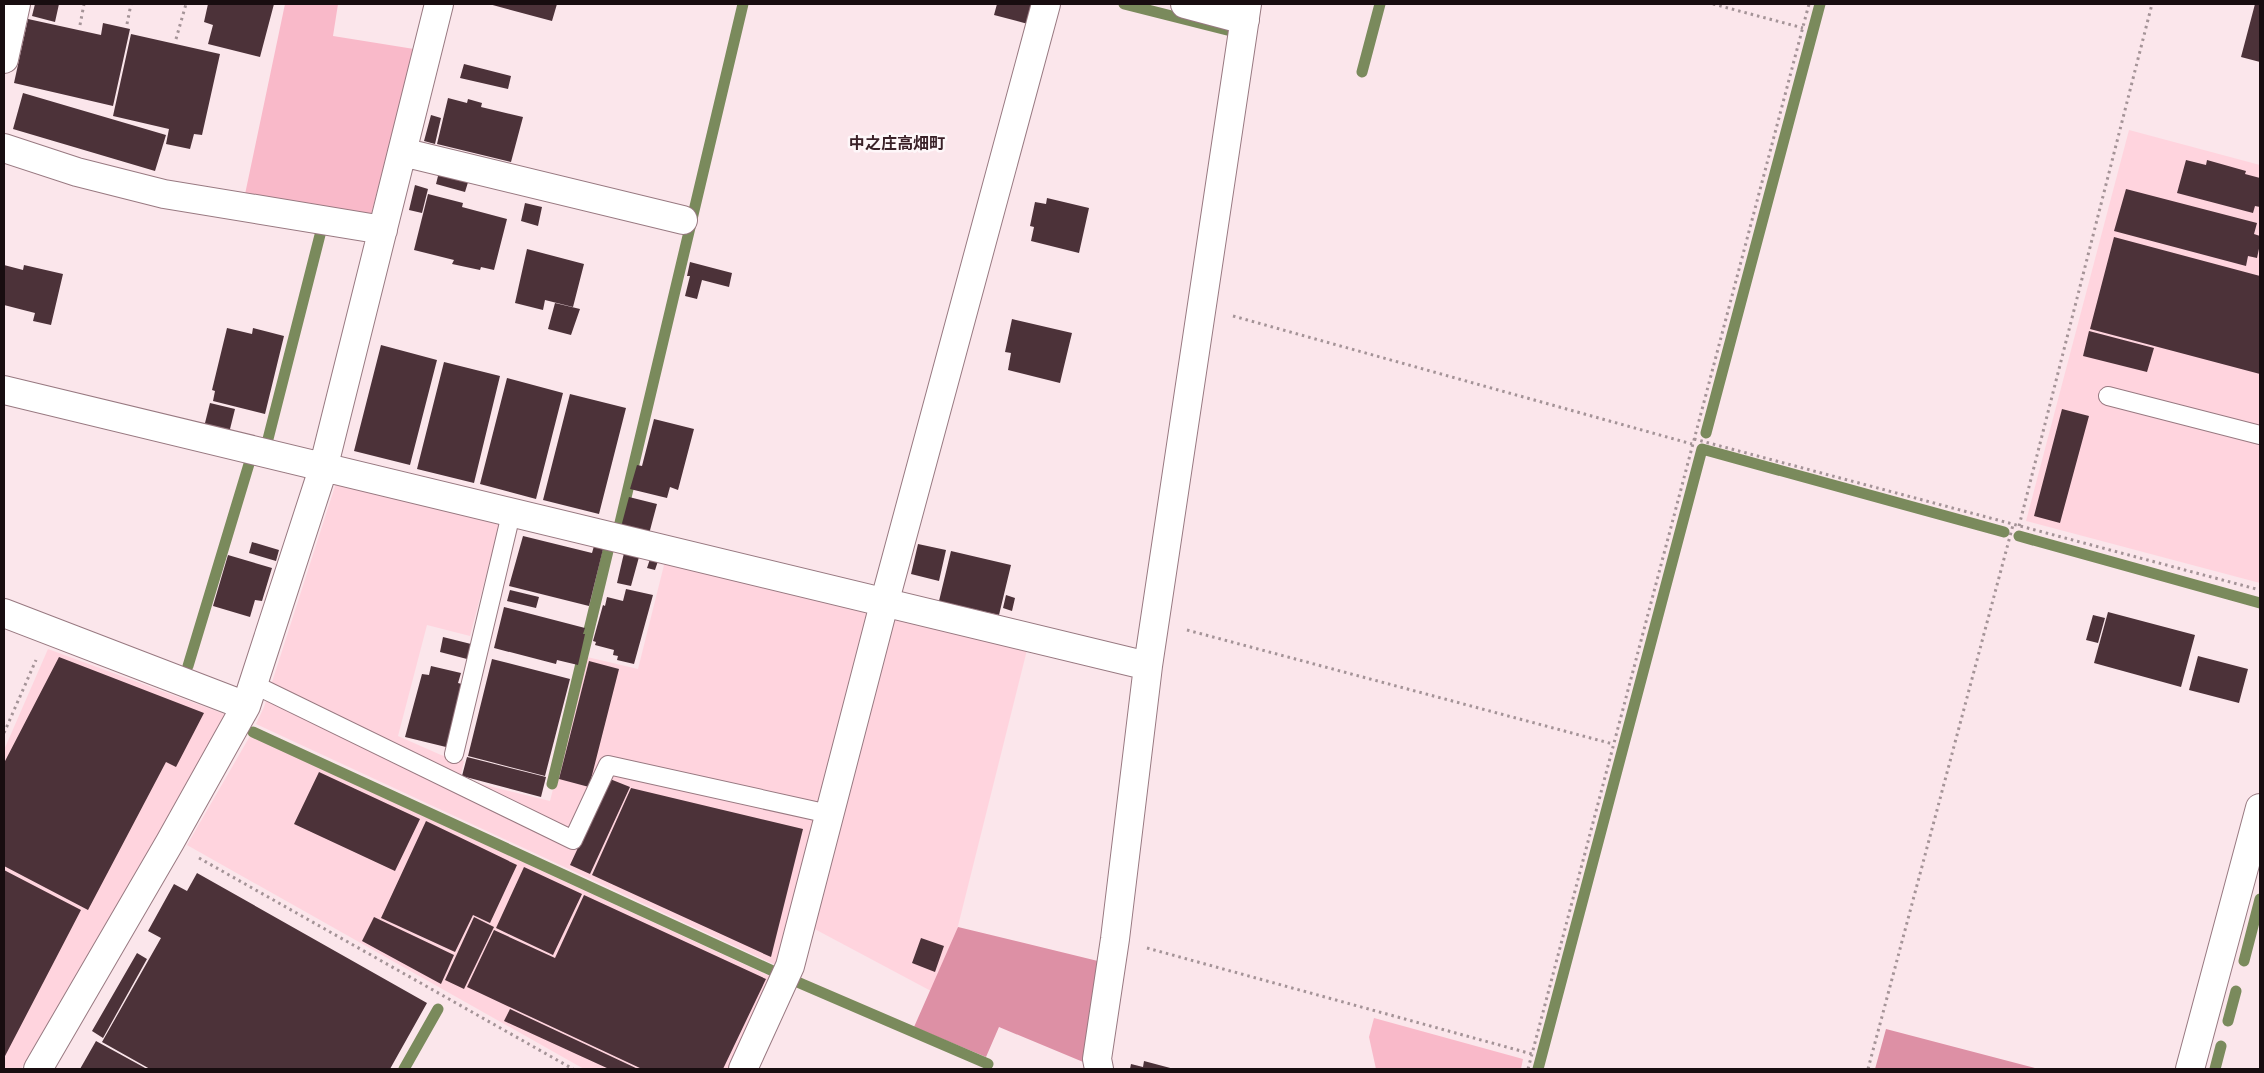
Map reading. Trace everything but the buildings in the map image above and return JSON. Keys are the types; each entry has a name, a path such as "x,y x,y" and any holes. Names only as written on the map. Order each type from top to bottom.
{"street":[{"path":"4,58 16,4"},
{"path":"38,1069 170,842 250,695 323,469 439,4"},
{"path":"743,1069 790,966 884,604 1046,4"},
{"path":"1099,1069 1097,1059 1115,939 1154,621 1246,12 1185,4"},
{"path":"4,148 77,172 164,194 382,230"},
{"path":"402,152 683,220"},
{"path":"4,390 323,469 1148,666"},
{"path":"4,613 250,695"},
{"path":"2190,1069 2260,808"}],"lane":[{"path":"2108,396 2260,435"},
{"path":"454,754 511,514"},
{"path":"250,695 573,840 608,765 829,814"}],"path":[{"path":"80,25 84,4"},
{"path":"127,24 131,4"},
{"path":"176,39 186,4"},
{"path":"1713,4 1803,28"},
{"path":"1528,1069 1809,4"},
{"path":"2019,526 2152,4"},
{"path":"1202,307 1692,444"},
{"path":"1694,439 2260,590"},
{"path":"1868,1069 2013,525"},
{"path":"1154,621 1613,744"},
{"path":"4,733 37,656"},
{"path":"170,842 573,1069"},
{"path":"1115,939 1532,1054"}],"shaded area":[{"path":"285,4 338,4 333,36 414,49 370,219 244,199"},
{"path":"2129,130 2260,165 2260,583 2026,521"},
{"path":"336,483 500,523 470,636 427,625 398,736 441,755 464,761 460,779 550,801 587,657 638,669 665,561 865,608 871,621 780,967 256,724 264,707"},
{"path":"890,614 1028,646 956,934 931,991 809,926"},
{"path":"48,649 227,715 21,1069 4,1069 4,750"},
{"path":"250,736 774,978 734,1069 584,1069 187,845"},
{"path":"958,927 1102,962 1088,1064 999,1027 986,1057 914,1027"},
{"path":"1374,1018 1523,1059 1521,1069 1376,1069 1369,1037"},
{"path":"1886,1029 2039,1069 1875,1069"}],"waterway":[{"path":"619,527 743,4"},
{"path":"1124,4 1235,32"},
{"path":"1362,72 1380,4"},
{"path":"1706,433 1820,4"},
{"path":"268,439 321,231"},
{"path":"1538,1069 1702,449 2004,532"},
{"path":"188,666 249,464"},
{"path":"2019,536 2260,603"},
{"path":"552,784 608,551"},
{"path":"253,732 775,972"},
{"path":"2244,961 2260,899"},
{"path":"795,981 988,1064"},
{"path":"2228,1021 2236,991"},
{"path":"404,1069 438,1009"},
{"path":"2215,1069 2221,1046"}],"district":[{"name":"中之庄高畑町","path":"897,144"}]}
